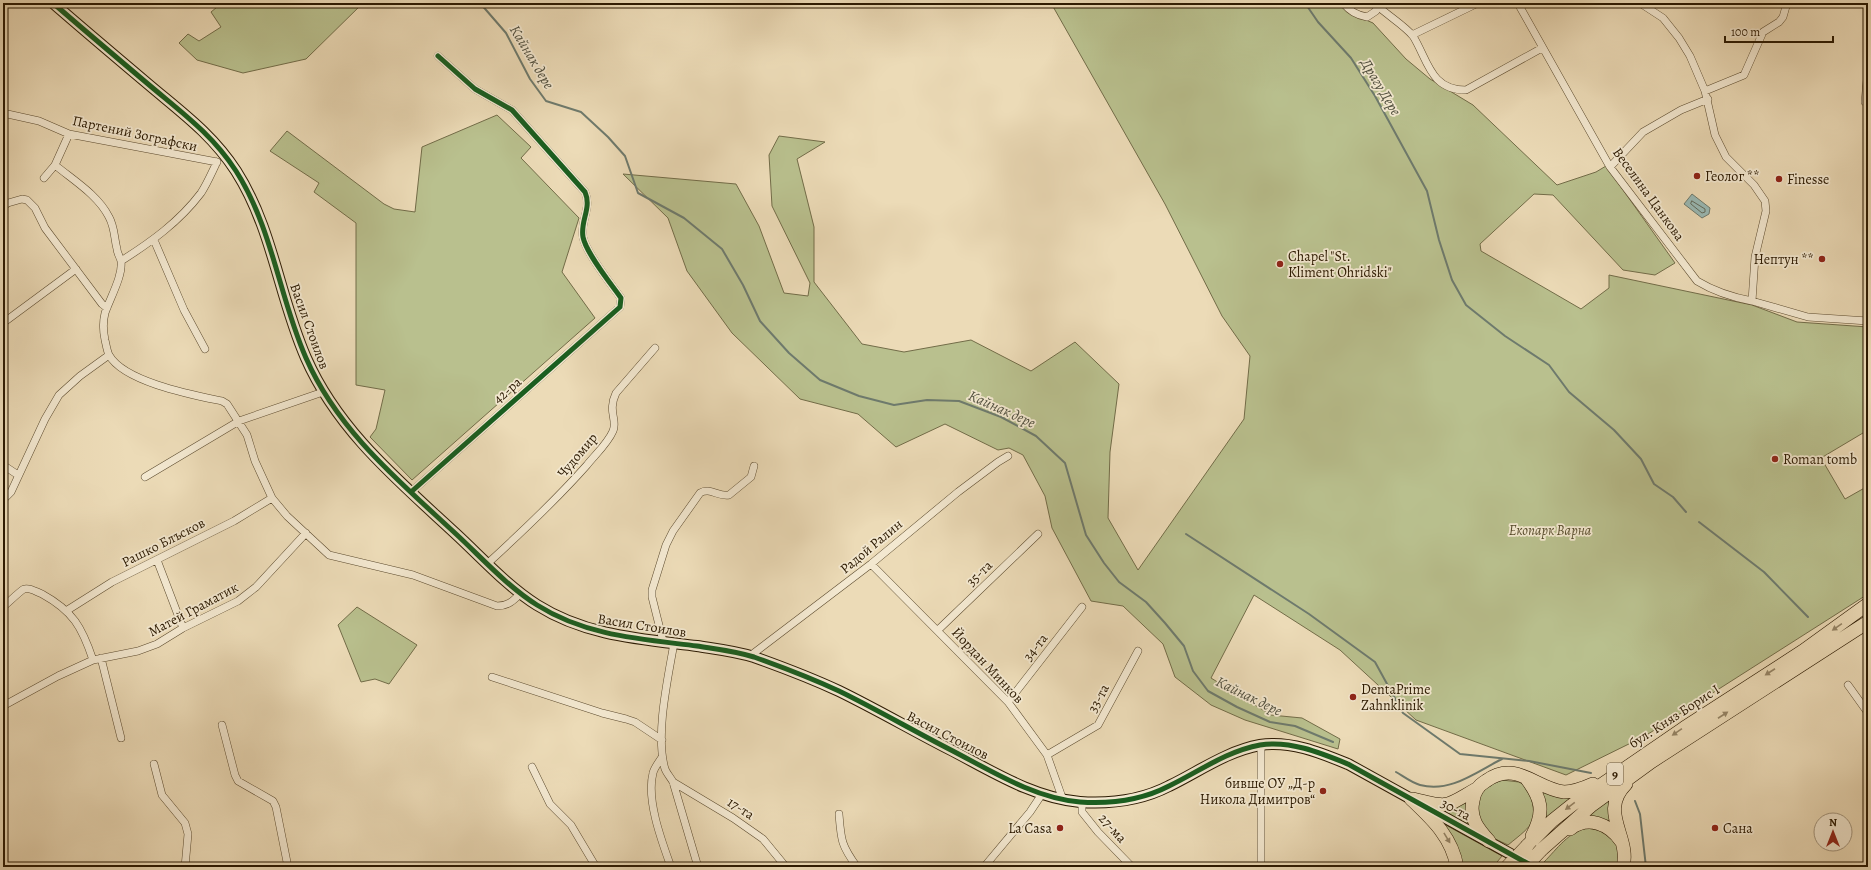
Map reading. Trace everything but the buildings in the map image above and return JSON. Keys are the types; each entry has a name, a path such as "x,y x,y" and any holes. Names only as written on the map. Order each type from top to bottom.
{"highway":[{"name":"бул. Княз Борис I","path":"1525,867 1582,812 1638,765 1803,651 1868,604"},
{"name":"бул. Княз Борис I","path":"1507,867 1552,821 1572,805 1868,622"},
{"path":"1411,799 1437,805 1448,805 1499,774 1512,773 1525,776 1558,790 1573,791 1638,765"},
{"path":"1623,867 1625,853 1615,813 1615,802 1622,788 1638,765"},
{"path":"1525,776 1536,792 1541,806 1537,828 1527,846"},
{"path":"1478,788 1473,799 1472,814 1478,829 1489,841"},
{"path":"1411,799 1443,831 1452,847 1457,867"},
{"path":"1541,850 1575,825 1586,822 1605,825 1614,832 1622,843"}],"street":[{"name":"Васил Стоилов","path":"53,3 199,126 227,158 254,204 265,230 302,349 323,392 359,442 410,492 520,594 550,612 586,628 610,635 729,650 750,656 817,681 843,693 987,769 1042,794 1063,800 1082,802 1114,801 1140,797 1165,788 1232,754 1261,745 1296,746 1316,751 1348,764 1411,799"},
{"path":"1343,3 1348,10 1357,15 1367,17 1376,11 1378,3"},
{"path":"1378,3 1380,8 1412,35 1433,76 1443,84 1455,90 1466,90 1542,48"},
{"path":"1412,35 1478,3"},
{"path":"1640,3 1663,18 1672,28 1690,56 1706,91 1714,135 1726,157 1754,185 1765,201 1766,211 1755,257 1752,301"},
{"path":"1706,91 1744,75 1763,32 1779,22 1783,17 1787,3"},
{"name":"Веселина Цанкова","path":"1520,7 1610,167 1697,281 1712,290 1732,297 1752,301 1808,317 1868,321"},
{"name":"42-ра","path":"410,492 620,307 621,298 588,248 583,237 588,200 585,192 512,110 475,89 438,56"},
{"path":"1865,102 1868,69"},
{"path":"1610,167 1643,132 1667,117 1708,99"},
{"name":"Партений Зографски","path":"3,113 39,121 69,134 217,162"},
{"path":"44,178 55,165 69,134"},
{"path":"121,261 154,240 183,215 202,192 217,162 227,158"},
{"path":"55,165 92,195 108,215 113,226 117,249 121,261 112,299 107,308 104,324 104,336 109,355 127,372 179,392 222,401 230,407 247,435 262,478 272,498 287,516 329,555 413,575 497,606 505,606 511,603 520,594"},
{"path":"3,206 17,200 27,200 35,208 45,228 102,304 107,308"},
{"path":"154,240 184,310 205,349"},
{"path":"3,323 76,269"},
{"name":"Чудомир","path":"487,564 558,497 595,456 613,432 614,427 611,408 612,401 616,393 655,348"},
{"path":"3,500 11,492 45,419 59,395 80,376 109,355"},
{"path":"145,477 239,421 323,392"},
{"name":"Радой Ралин","path":"750,656 871,564 958,492 1008,456"},
{"path":"3,465 18,475"},
{"path":"663,641 652,597 652,590 666,545 673,531 700,493 704,490 725,496 729,495 751,477 754,466"},
{"name":"Рашко Блъсков","path":"66,611 112,582 234,521 272,498"},
{"name":"Матей Граматик","path":"3,706 58,676 93,660 138,651 157,644 183,628 248,595 306,534"},
{"name":"35-та","path":"938,630 1038,534"},
{"path":"158,560 183,628"},
{"name":"Йордан Минков","path":"871,564 1008,702 1047,755 1063,800"},
{"path":"3,606 24,589 30,588 55,602 66,611 82,630 93,660"},
{"name":"34-та","path":"1008,702 1082,607"},
{"path":"674,643 665,701 662,757 666,771 674,782 698,867"},
{"name":"33-та","path":"1047,755 1098,725 1138,651"},
{"path":"101,658 120,738"},
{"path":"492,677 602,713 635,722 662,740"},
{"path":"1848,685 1868,713"},
{"path":"222,725 234,775 238,781 273,801 276,807 288,867"},
{"path":"1260,867 1261,745"},
{"path":"662,757 653,772 652,791 657,826 671,867"},
{"path":"154,764 162,795 185,823 188,834 185,867"},
{"path":"532,767 550,804 571,825 596,867"},
{"name":"17-та","path":"674,782 733,818 763,839 786,867"},
{"path":"984,867 1030,812 1042,794"},
{"name":"30-та","path":"1411,799 1534,867"},
{"name":"27-ма","path":"1082,802 1082,812 1098,832 1132,867"},
{"path":"839,814 841,840 845,850 857,867"}],"green space":[{"path":"222,3 363,3 306,59 243,73 197,60 179,43 188,34 199,41 221,27 211,12"},
{"name":"Екопарк Варна","path":"1051,3 1339,3 1352,14 1373,23 1406,59 1430,79 1473,105 1557,185 1596,172 1606,166 1675,263 1655,275 1623,270 1553,195 1534,194 1480,244 1481,251 1581,309 1609,288 1609,275 1752,305 1797,322 1868,327 1868,430 1821,458 1845,499 1868,486 1868,594 1645,736 1566,775 1416,720 1340,650 1254,595 1211,678 1271,715 1302,718 1340,739 1338,749 1245,720 1211,705 1175,677 1163,644 1123,606 1091,601 1052,528 1045,496 1023,455 1009,448 998,450 945,424 896,447 858,414 800,399 732,333 687,271 668,218 623,174 736,184 759,226 784,293 808,296 810,283 772,206 769,155 779,136 825,142 797,159 814,227 814,282 862,344 904,352 971,340 1031,371 1075,342 1119,384 1110,452 1108,518 1138,570 1244,419 1250,356 1222,316 1165,204"},
{"path":"497,115 531,147 521,158 579,218 562,272 595,318 412,480 370,437 376,429 385,390 356,385 356,223 314,192 319,183 270,151 287,131 384,204 394,209 415,212 422,147"},
{"path":"357,607 417,645 389,684 375,679 361,682 338,625"},
{"path":"1502,780 1519,782 1529,788 1533,809 1532,821 1529,827 1508,845 1491,837 1483,830 1478,811 1479,799 1485,790"},
{"path":"1538,786 1573,796 1543,822"},
{"path":"1467,797 1468,825 1441,809"},
{"path":"1609,797 1615,827 1582,819"},
{"path":"1443,824 1502,856 1493,867 1460,867"},
{"path":"1588,828 1606,832 1620,850 1619,867 1551,867 1544,862 1569,837"}],"water":[{"path":"1692,194 1710,208 1709,214 1702,218 1684,204"}],"waterway":[{"name":"Кайнак дере","path":"480,3 506,33 530,79 546,101 581,112 608,137 625,156 638,193 684,218 722,249 743,285 760,321 789,353 820,380 859,396 894,405 927,400 959,401 1001,417 1036,436 1065,463 1086,535 1104,563 1119,582 1146,602 1184,646 1193,671 1208,691 1237,707 1270,722 1295,726 1333,742"},
{"name":"Драгу Дере","path":"1305,3 1318,22 1351,58 1375,96 1427,191 1439,240 1452,280 1466,305 1505,336 1549,365 1569,392 1614,430 1641,459 1654,484 1673,497 1686,512"},
{"path":"1699,522 1764,572 1808,617"},
{"name":"Кайнак дере","path":"1186,534 1309,614 1375,662 1403,713 1460,754 1529,761 1591,773"},
{"name":"Кайнак дере","path":"1396,772 1420,785 1431,787 1442,786 1463,780 1502,759"},
{"name":"Кайнак дере","path":"1635,801 1640,814 1646,867"}],"cycle path":[{"path":"53,3 184,114 217,146 227,158 249,193 259,216 289,311 306,358 319,384 335,409 352,432 392,474 505,581 537,605 575,624 594,630 635,638 733,652 754,657 839,691 1012,782 1045,795 1063,799 1080,802 1114,802 1137,798 1159,791 1213,762 1248,748 1271,744 1283,744 1305,748 1348,764 1534,867"},
{"path":"411,492 620,307 621,298 599,268 585,244 583,237 583,225 587,209 587,198 585,192 512,110 475,89 438,56"}],"place":[{"name":"Геолог **","path":"1697,176"},
{"name":"Finesse","path":"1779,179"},
{"name":"Нептун **","path":"1822,259"},
{"name":"Chapel \"St. Kliment Ohridski\"","path":"1280,264"},
{"name":"Roman tomb","path":"1775,459"},
{"name":"DentaPrime Zahnklinik","path":"1353,697"},
{"name":"бивше ОУ „Д-р Никола Димитров“","path":"1323,791"},
{"name":"La Casa","path":"1060,828"},
{"name":"Сана","path":"1715,828"}]}
